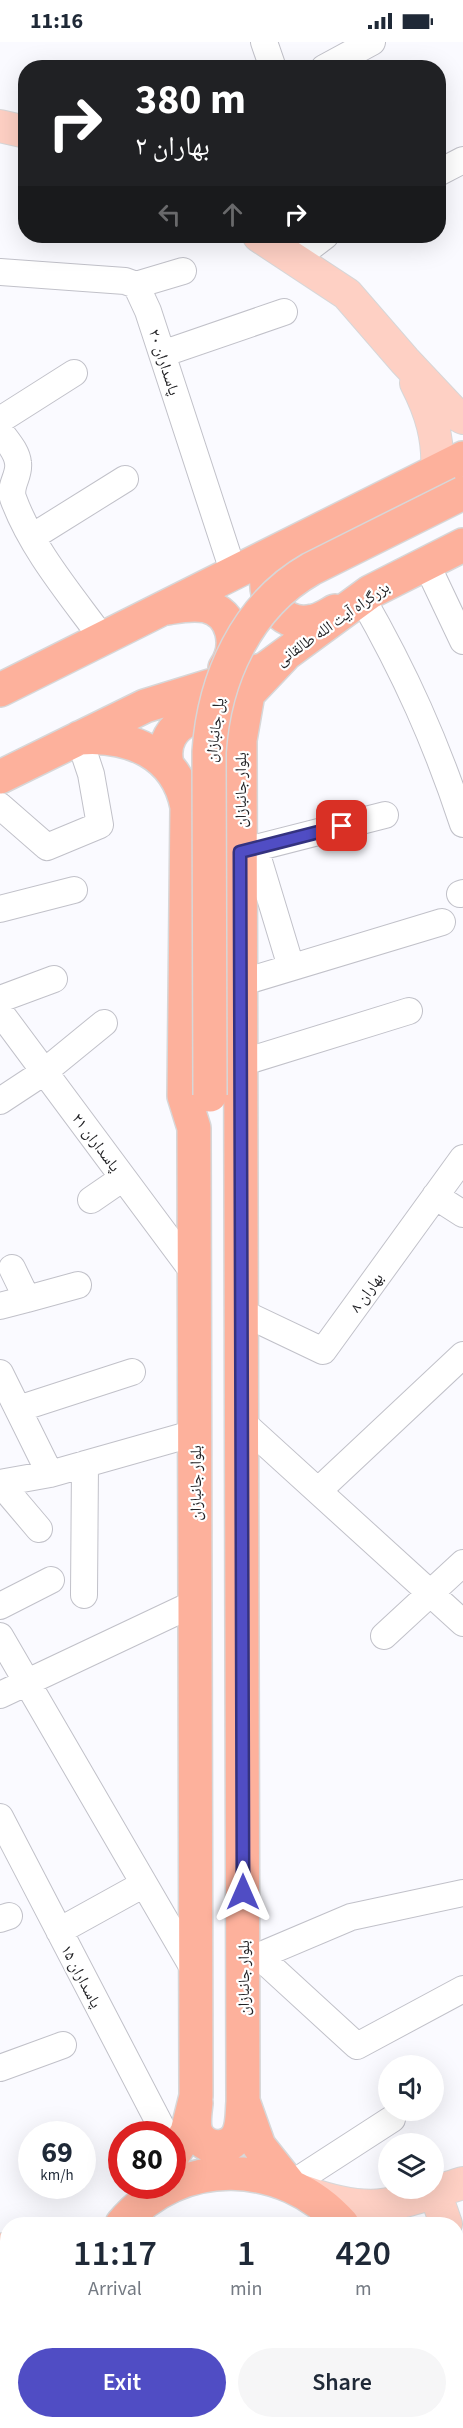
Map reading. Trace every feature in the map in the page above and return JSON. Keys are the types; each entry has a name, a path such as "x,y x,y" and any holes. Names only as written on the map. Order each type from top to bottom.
{"highway":[{"path":"0,690 233,571 289,546 450,465"},
{"name":"پل جانبازان","path":"210,1095 209,752 214,709 223,679 255,618 290,582 311,568 463,493"},
{"name":"بزرگراه آیت الله طالقانی","path":"0,777 145,706 265,669 371,592 463,545"},
{"path":"289,546 273,562 266,579 266,588 273,606 287,618 296,621 315,621 371,592"},
{"path":"145,706 214,677 226,667 233,653 232,629 217,611 195,605 163,608"},
{"name":"بلوار جانبازان","path":"284,657 248,694 240,740 247,850 240,983 241,1421 252,1960 243,2101 259,2146 296,2188"},
{"path":"167,764 166,751 172,733 177,726 194,717 203,716 221,720 236,732 240,740"},
{"name":"بلوار جانبازان","path":"79,738 106,737 136,744 153,753 167,764 180,784 187,807 184,1096 194,1128 196,2096 186,2134"},
{"path":"196,2096 195,2129 203,2142 217,2147 231,2144 240,2132 243,2101"},
{"path":"129,2217 162,2191 195,2178 239,2173 272,2178 296,2188 320,2203 335,2217"},
{"path":"127,2217 141,2199"}],"main road":[{"path":"271,243 347,294 405,361 454,413 463,418"},
{"path":"405,361 430,411 438,451 450,465"},
{"name":"بلوار جانبازان","path":"194,1128 210,1095"},
{"path":"296,2188 347,2205 378,2207 449,2187 447,2217"}],"street":[{"path":"264,42 270,60"},
{"path":"339,60 372,42"},
{"path":"446,168 463,159"},
{"path":"296,258 315,243"},
{"path":"0,272 125,281 136,285 183,271"},
{"name":"پاسداران ۲۰","path":"136,285 162,354 233,571"},
{"path":"162,354 284,312"},
{"path":"0,420 74,373"},
{"path":"0,431 18,462 18,474 12,485 12,496 32,537 94,627 98,641"},
{"path":"32,537 124,479"},
{"path":"426,563 463,641"},
{"path":"371,592 397,660 439,751 463,824"},
{"path":"0,806 47,847 100,825 91,774 79,738"},
{"path":"291,967 247,850 385,815"},
{"path":"0,909 74,890"},
{"path":"240,983 442,922"},
{"path":"0,999 54,979"},
{"path":"241,1063 409,1011"},
{"name":"پاسداران ۲۱","path":"0,1012 194,1273"},
{"path":"0,1101 44,1072 104,1023"},
{"name":"بهاران ۸","path":"241,1311 323,1351 463,1158"},
{"path":"91,1200 123,1178"},
{"path":"435,1196 463,1214"},
{"path":"12,1268 27,1299"},
{"path":"0,1306 78,1285"},
{"path":"318,1491 463,1355"},
{"path":"18,1409 132,1372"},
{"path":"0,1373 50,1474"},
{"path":"241,1421 463,1623"},
{"path":"0,1483 50,1474 195,1433"},
{"path":"84,1595 85,1464"},
{"path":"0,1483 39,1529"},
{"path":"384,1636 463,1563"},
{"path":"0,1606 51,1580"},
{"path":"0,1695 195,1603"},
{"path":"0,1636 196,1974"},
{"name":"پاسداران ۱۵","path":"0,1817 157,2121"},
{"path":"59,1931 144,1884"},
{"path":"463,1893 351,1917 252,1960 357,2046 463,1989"},
{"path":"0,2068 63,2045"},
{"path":"296,2188 389,2121"}],"route":[{"path":"243,1892 240,852 342,826"}]}
